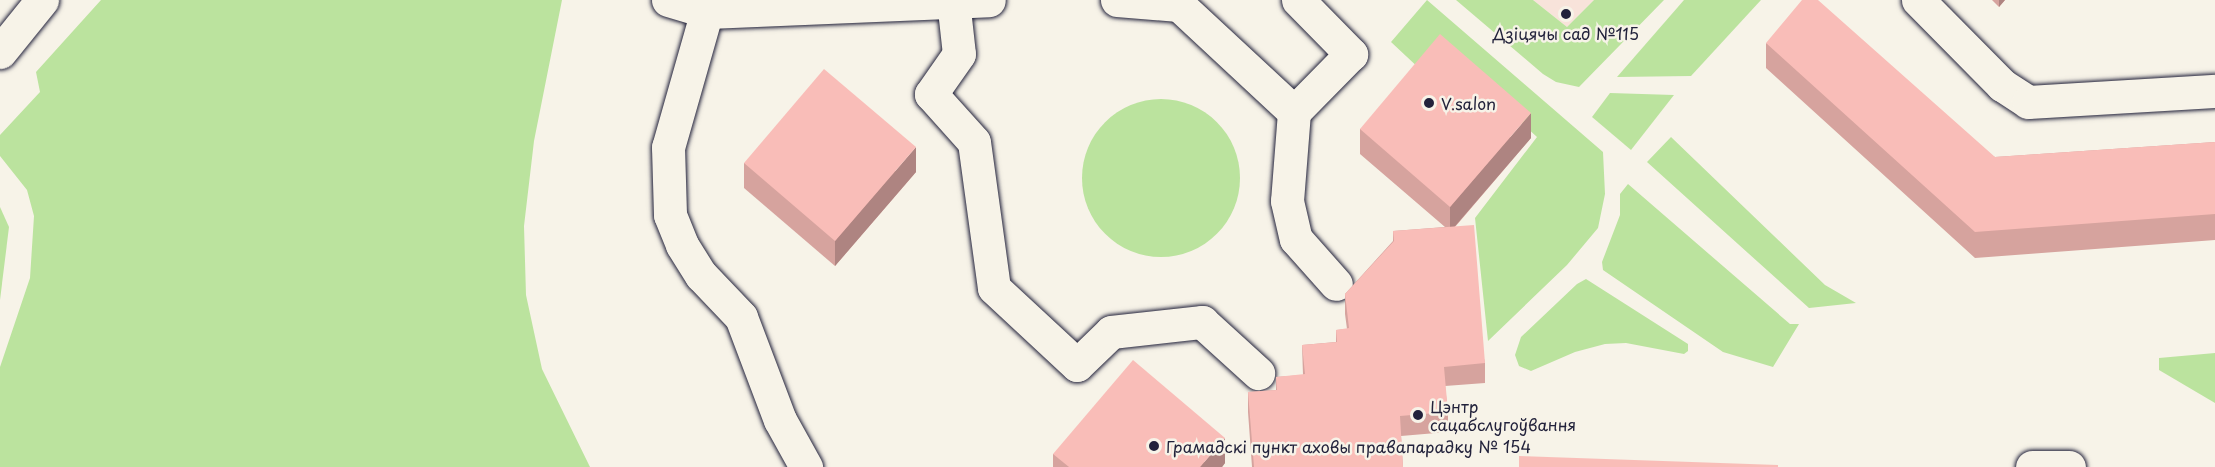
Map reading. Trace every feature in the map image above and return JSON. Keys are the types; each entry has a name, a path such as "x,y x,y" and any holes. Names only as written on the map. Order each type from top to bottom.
{"street":[{"path":"0,52 42,0"},
{"path":"668,0 709,6 989,0"},
{"path":"1117,0 1181,2 1294,112"},
{"path":"1298,0 1351,54 1294,112 1287,201 1296,239 1336,284"},
{"path":"1918,0 2002,85 2028,102 2215,91"},
{"path":"953,1 959,54 931,94 974,142 994,288 1077,365 1111,332 1202,322 1258,373"},
{"path":"709,6 668,147 670,215 682,245 701,275 741,317 780,420 806,467"},
{"path":"2032,467 2069,467"}],"shaded area":[{"name":"Дзіцячы сад №115","path":"1533,0 1594,0 1567,27"}],"green space":[{"path":"101,0 562,0 534,141 524,226 526,295 542,369 590,467 0,467 0,367 30,278 34,216 27,190 0,156 0,135 40,92 36,72"},
{"path":"1427,0 1603,152 1605,194 1598,228 1567,265 1488,341 1475,218 1537,137 1440,48 1422,71 1391,42"},
{"path":"1456,0 1533,0 1567,27 1594,0 1664,0 1579,87 1556,82 1543,74"},
{"path":"1684,0 1761,0 1691,76 1617,77"},
{"path":"1610,93 1674,95 1631,150 1592,117"},
{"path":"1161,99 1191,105 1217,122 1234,148 1240,178 1234,208 1217,234 1191,251 1161,257 1131,251 1105,234 1088,208 1082,178 1088,148 1105,122 1131,105"},
{"path":"1671,137 1825,285 1856,303 1809,308 1647,162"},
{"path":"1628,184 1790,324 1799,324 1773,367 1723,352 1603,270 1602,262 1620,215 1620,194"},
{"path":"0,207 9,227 0,300"},
{"path":"1586,279 1688,344 1688,351 1684,354 1626,343 1605,344 1575,352 1531,371 1519,366 1515,355 1521,337 1577,284"},
{"path":"2215,353 2215,403 2159,370 2159,358"}],"building":[{"path":"1802,0 1818,0 1995,157 2215,142 2215,214 1975,232 1766,43"},
{"path":"1440,34 1531,113 1450,207 1360,129"},
{"path":"824,69 916,147 835,241 744,163"},
{"path":"1474,225 1485,363 1444,367 1448,412 1400,416 1403,467 1254,467 1248,392 1277,390 1276,377 1305,374 1302,345 1337,342 1336,330 1349,328 1345,294 1394,241 1393,231"},
{"path":"1133,360 1225,438 1200,467 1069,467 1053,454"},
{"path":"1519,456 1778,465 1778,467 1519,467"}],"place":[{"name":"Дзіцячы сад №115","path":"1566,14"},
{"name":"V.salon","path":"1429,103"},
{"name":"Цэнтр сацабслугоўвання","path":"1418,415"},
{"name":"Грамадскі пункт аховы правапарадку № 154","path":"1154,446"}]}
